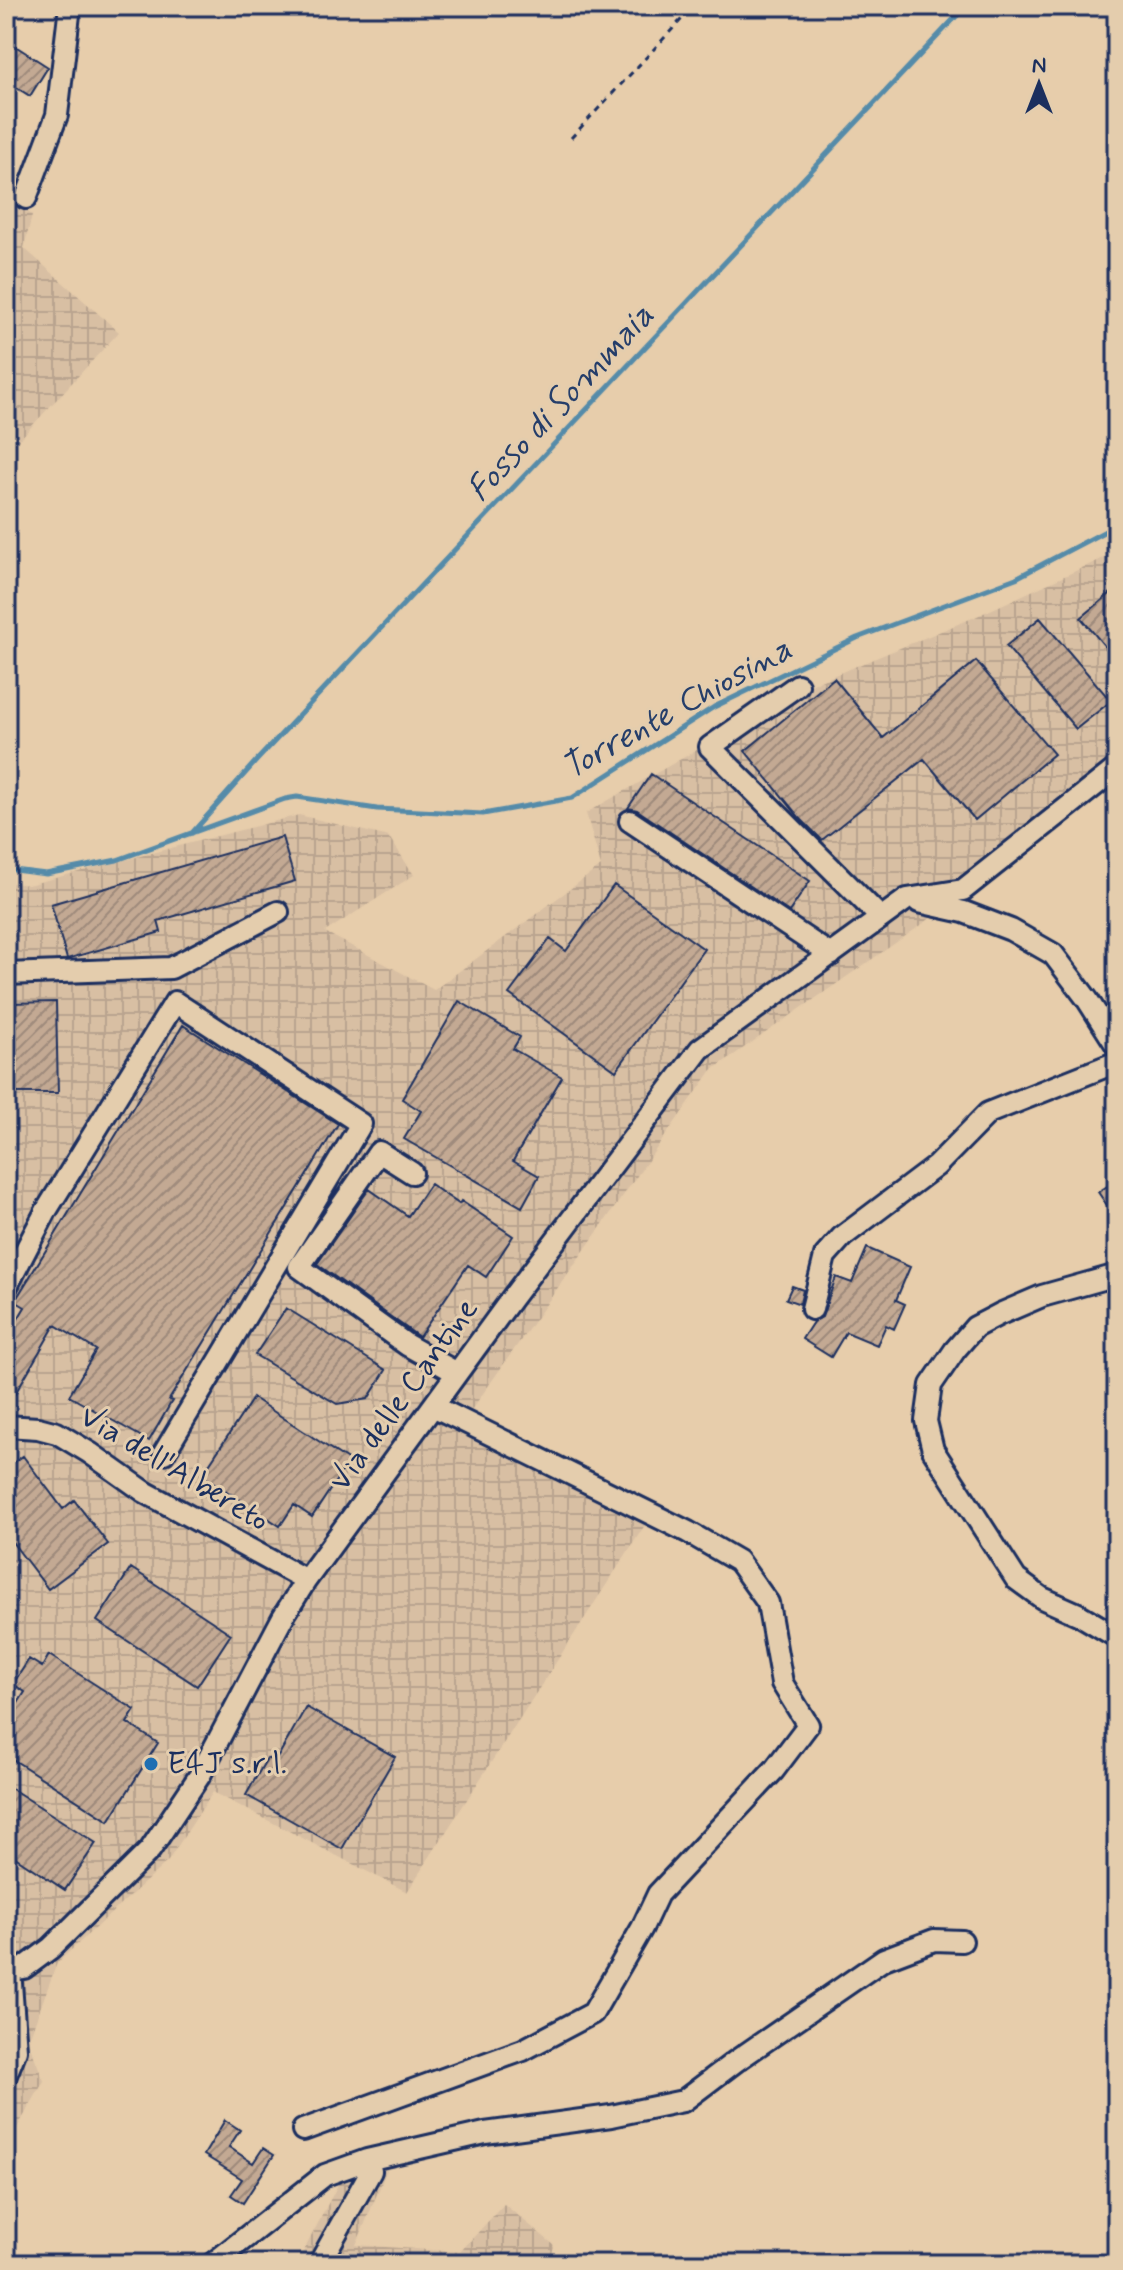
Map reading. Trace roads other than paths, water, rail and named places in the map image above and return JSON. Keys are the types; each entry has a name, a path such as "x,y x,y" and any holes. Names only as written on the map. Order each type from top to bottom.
{"street":[{"path":"26,198 57,115 70,6"},
{"path":"798,685 710,747 881,918"},
{"name":"Via delle Cantine","path":"8,1970 24,1968 51,1948 150,1850 200,1775 283,1617 306,1580 700,1049 907,899 963,890 1117,768"},
{"path":"630,821 831,955"},
{"path":"907,899 964,912 999,925 1053,954 1117,1046"},
{"path":"6,974 171,968 278,912"},
{"path":"6,1288 46,1211 175,1002 361,1124 164,1453"},
{"path":"812,1309 825,1256 842,1237 936,1166 988,1113 1117,1062"},
{"path":"412,1173 379,1152 299,1267 407,1345 457,1373"},
{"path":"1117,1275 1042,1296 975,1327 931,1385 926,1421 933,1450 1016,1579 1042,1598 1078,1614 1117,1637"},
{"path":"303,2130 523,2050 593,2013 658,1894 774,1770 808,1725 782,1683 768,1603 738,1561 688,1532 433,1406"},
{"name":"Via dell'Albereto","path":"6,1426 57,1433 145,1492 306,1580"},
{"path":"212,2264 325,2175 367,2160 485,2133 611,2116 683,2101 884,1959 934,1940 962,1941"},
{"path":"6,2075 11,2048 8,1970"},
{"path":"319,2264 371,2171 367,2160"}],"waterway":[{"name":"Fosso di Sommaia","path":"192,833 257,760 966,6"},
{"name":"Torrente Chiosina","path":"6,869 46,874 117,860 297,797 377,809 483,814 572,798 714,707 857,638 1016,578 1117,525"}],"place":[{"name":"E4J s.r.l.","path":"151,1764"}]}
